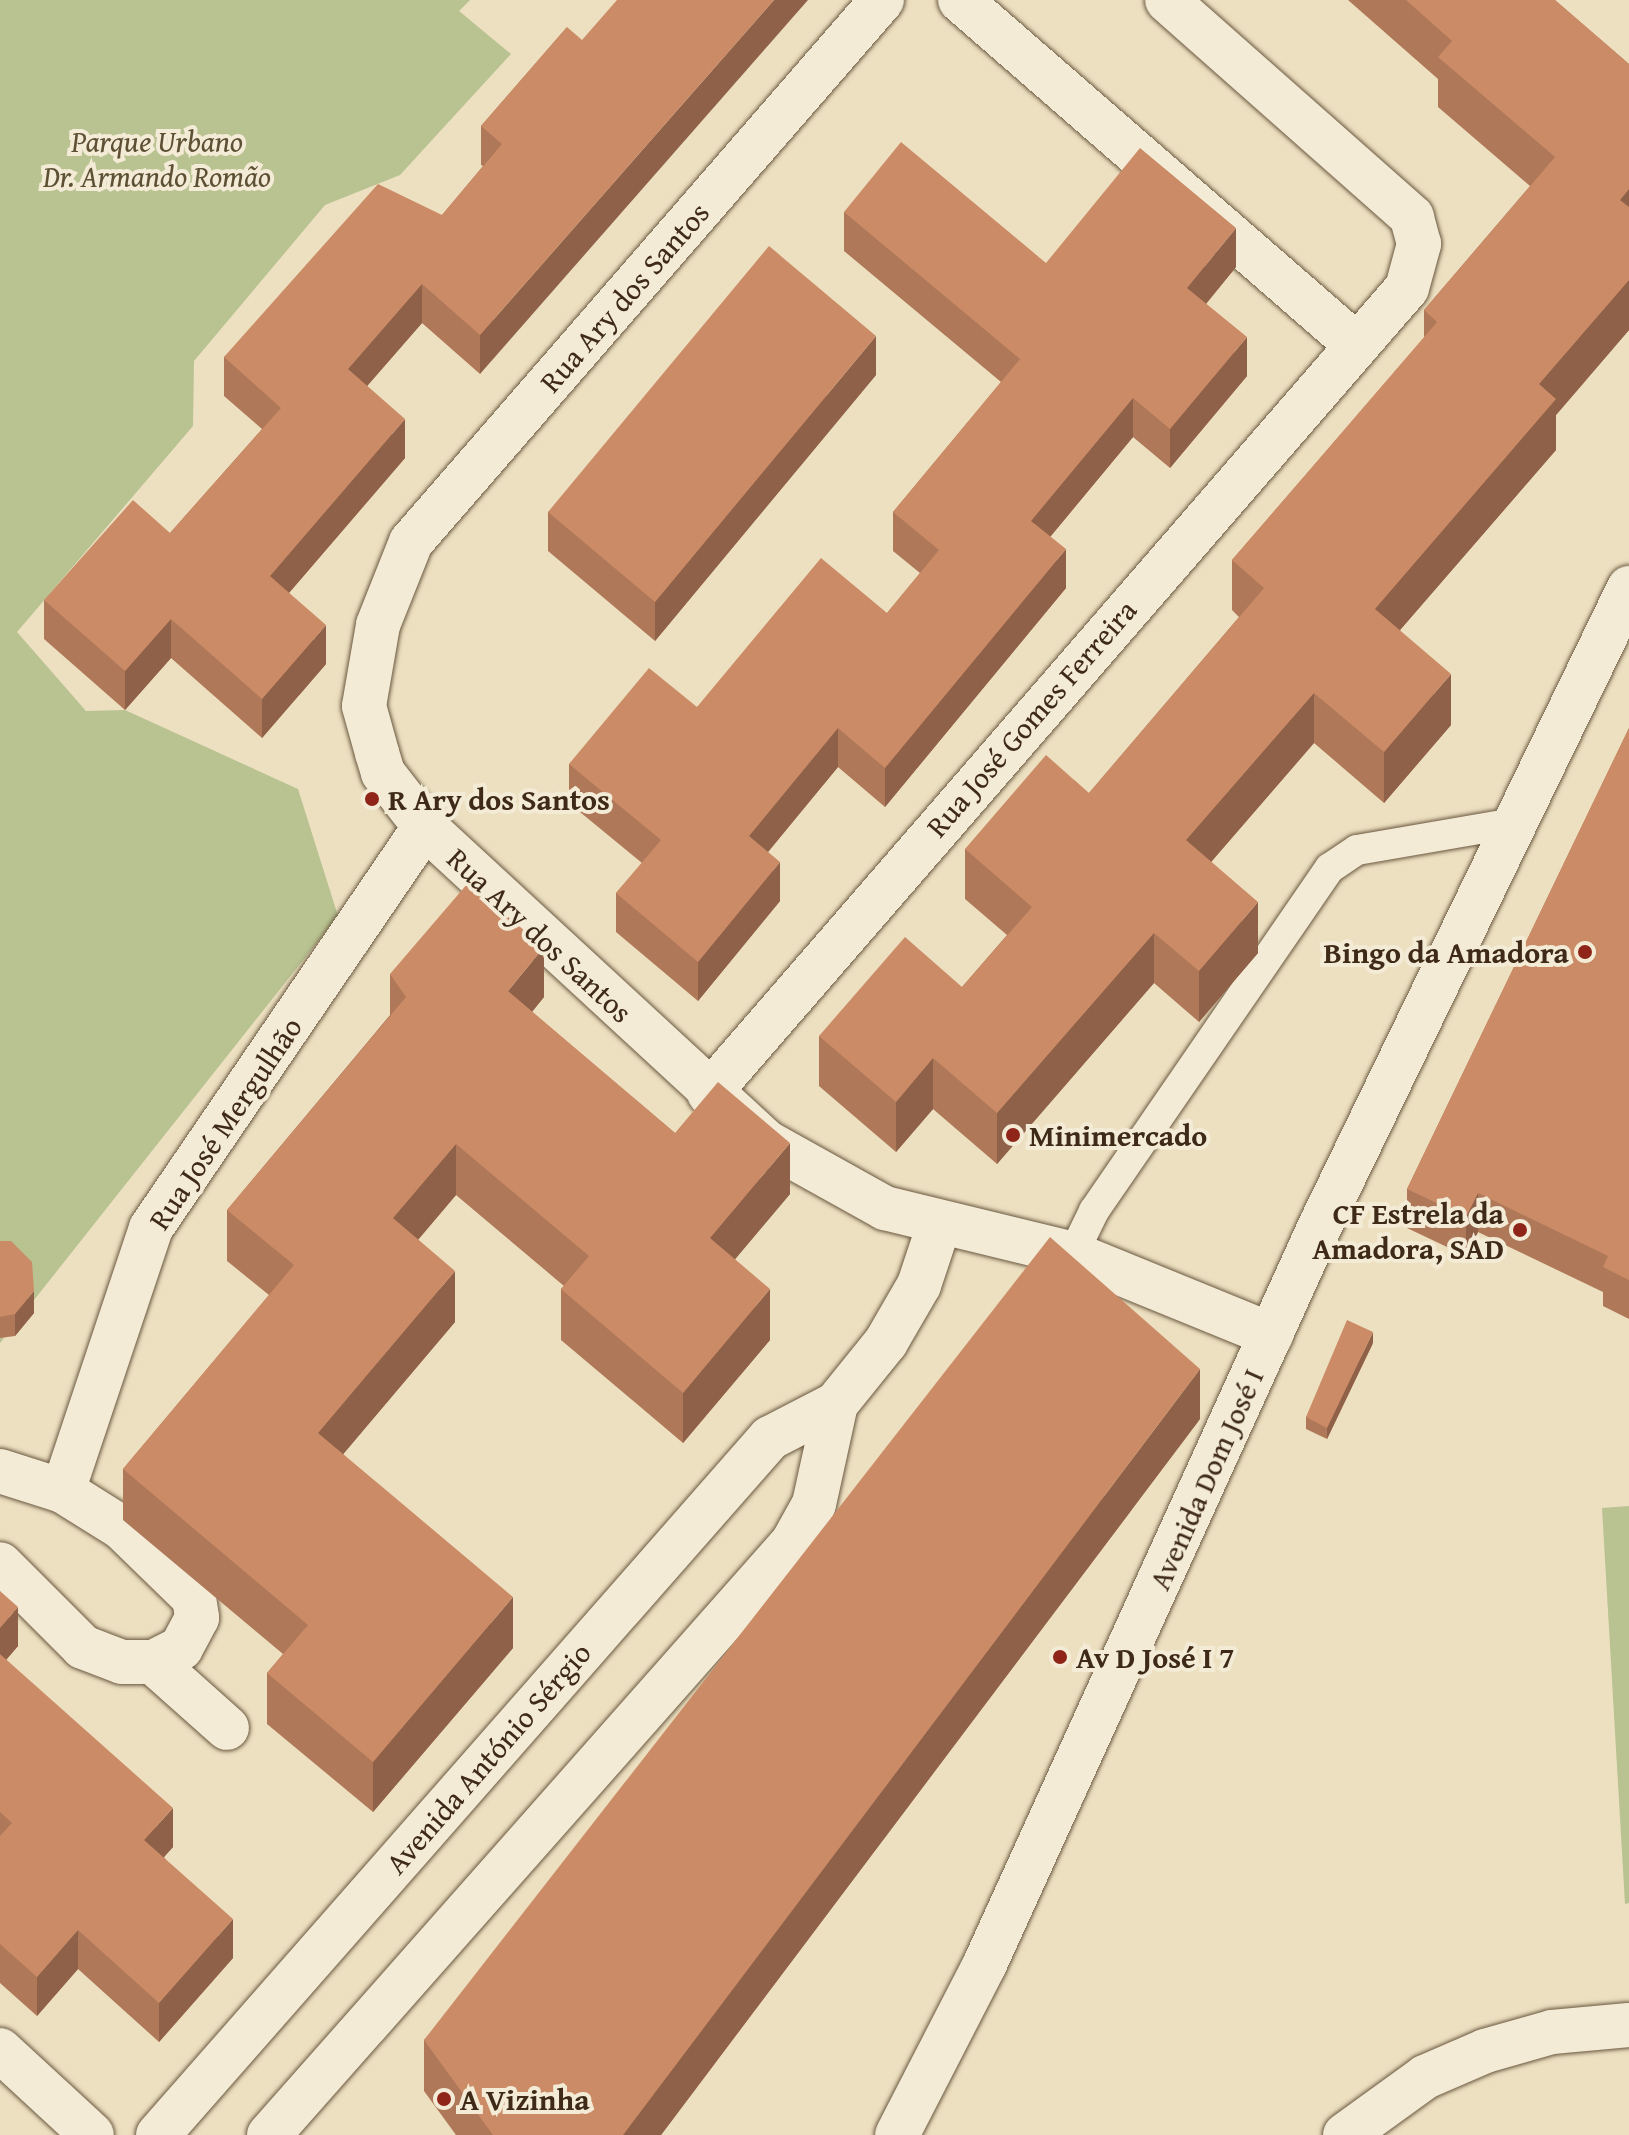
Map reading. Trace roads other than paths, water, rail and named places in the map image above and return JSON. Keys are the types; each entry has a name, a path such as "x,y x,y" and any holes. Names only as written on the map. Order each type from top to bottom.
{"street":[{"name":"Rua Ary dos Santos","path":"882,0 411,542 378,625 364,706 383,773 425,827 709,1093 832,1183 939,1225 1073,1254 1271,1335"},
{"path":"960,0 1353,342"},
{"name":"Rua José Gomes Ferreira","path":"709,1093 1353,342 1407,288 1419,244 1412,217 1167,0"},
{"name":"Avenida Dom José I","path":"897,2135 1062,1801 1271,1335 1629,588"},
{"name":"Rua José Mergulhão","path":"63,1491 151,1228 425,827"},
{"name":"Avenida António Sérgio","path":"158,2135 770,1438 836,1404 893,1331 939,1225"},
{"name":"Avenida António Sérgio","path":"269,2135 793,1542 814,1504 836,1404"},
{"path":"0,1471 63,1491 122,1528 194,1598 197,1618 181,1648 153,1662 122,1662 83,1647 0,1564"},
{"path":"153,1662 227,1728"},
{"path":"1345,2135 1425,2077 1485,2051 1552,2032 1629,2025"},
{"path":"6,2067 92,2135"}],"lane":[{"path":"1073,1254 1094,1211 1330,868 1357,850 1514,823"}],"place":[{"name":"R Ary dos Santos","path":"372,799"},
{"name":"Bingo da Amadora","path":"1585,952"},
{"name":"Minimercado","path":"1013,1135"},
{"name":"CF Estrela da Amadora, SAD","path":"1520,1230"},
{"name":"Av D José I 7","path":"1060,1657"},
{"name":"A Vizinha","path":"444,2099"}],"park label":[{"name":"Parque Urbano Dr. Armando Romão","path":"157,158"}]}
